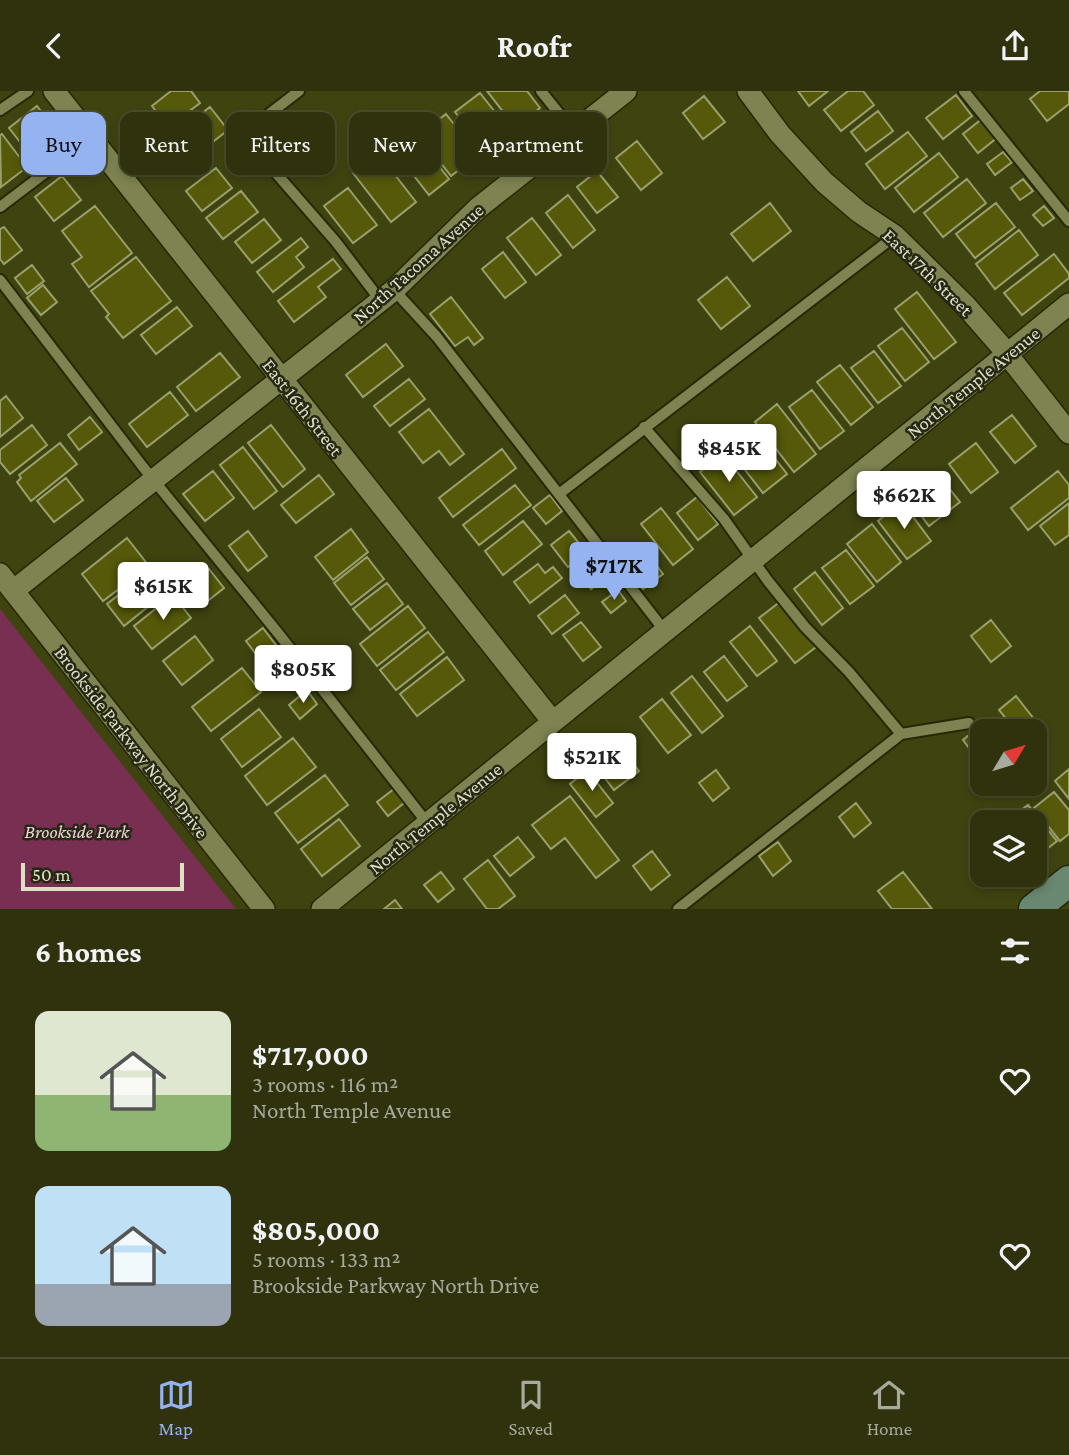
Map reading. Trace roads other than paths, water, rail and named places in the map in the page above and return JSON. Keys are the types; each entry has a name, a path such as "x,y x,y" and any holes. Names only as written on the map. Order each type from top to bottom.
{"main road":[{"path":"1037,908 1069,881"}],"street":[{"name":"East 16th Street","path":"54,91 71,112"},
{"name":"North Tacoma Avenue","path":"599,112 626,91"},
{"name":"East 17th Street","path":"748,91 780,134 824,182 859,212 895,236 955,294 1007,354 1069,433"},
{"name":"East 16th Street","path":"106,157 553,722"},
{"name":"North Tacoma Avenue","path":"13,591 387,295 478,208 520,175"},
{"name":"North Temple Avenue","path":"322,909 1069,304"},
{"name":"Brookside Parkway North Drive","path":"0,574 264,909"}],"lane":[{"path":"0,110 28,91"},
{"path":"299,91 252,127 248,134 275,172 336,242 387,295 437,337 664,630"},
{"path":"541,91 558,112"},
{"path":"964,91 1069,221"},
{"path":"0,207 42,175"},
{"path":"559,494 895,236"},
{"path":"0,281 154,480 278,632 428,824"},
{"path":"644,427 724,519 805,627 849,672 901,734"},
{"path":"678,909 901,734 969,723"}],"park label":[{"name":"Brookside Park","path":"77,831"}]}
